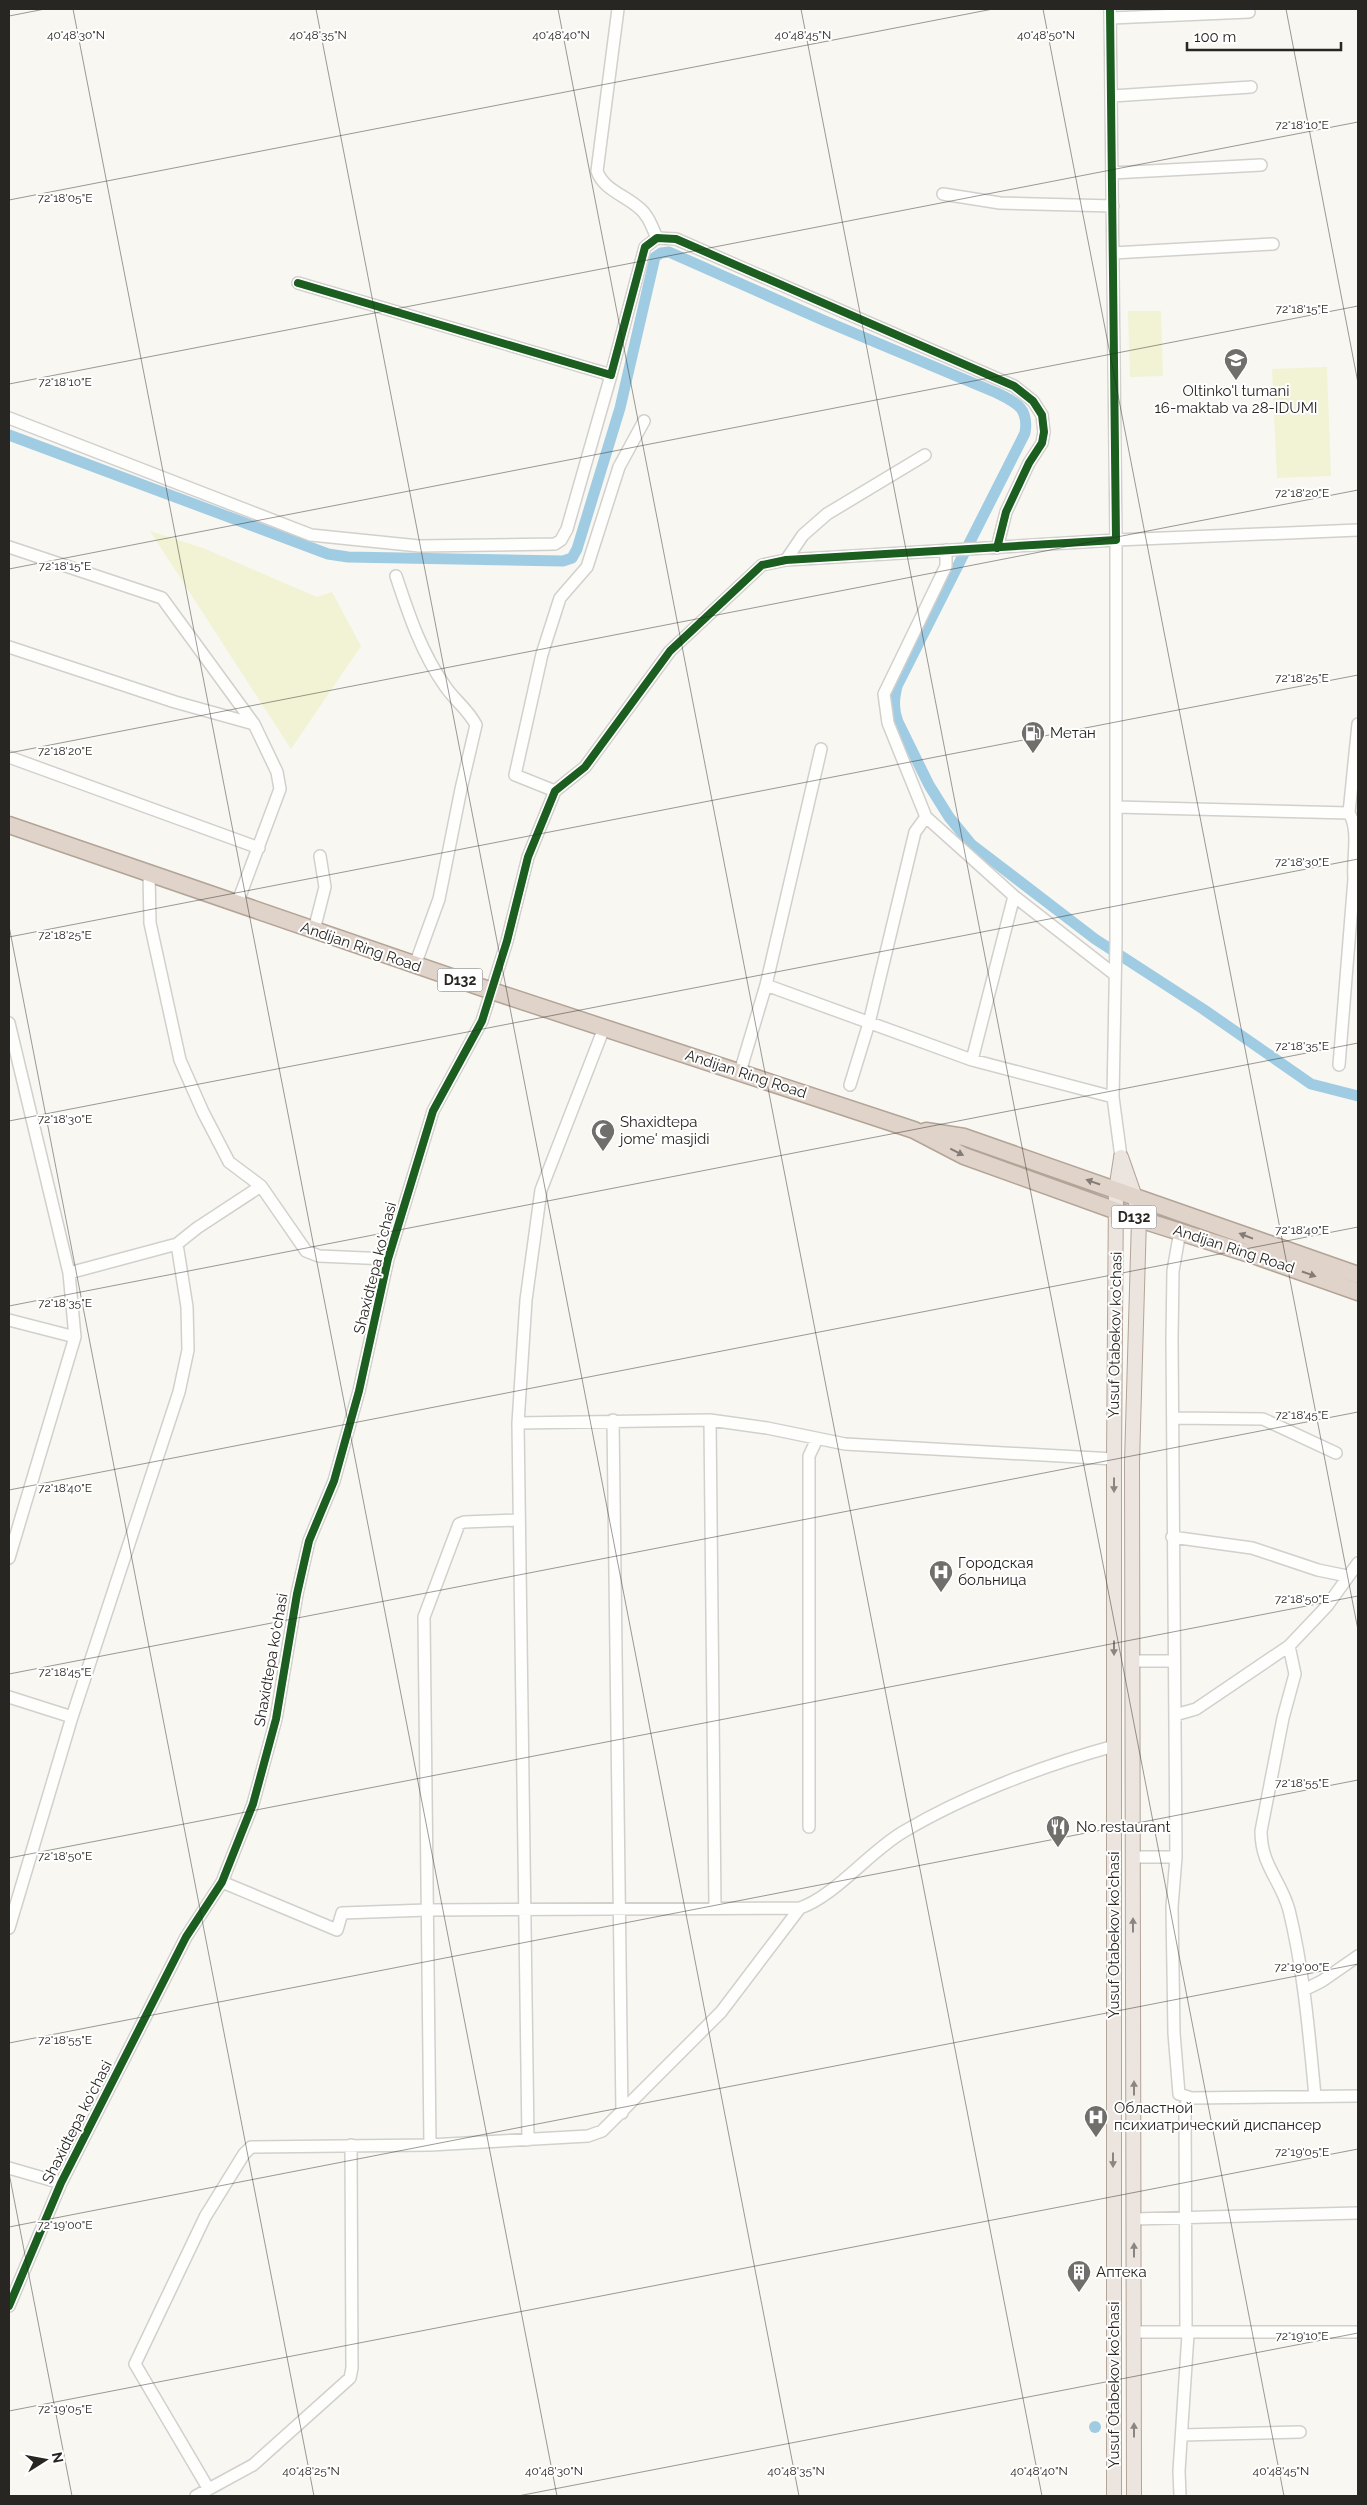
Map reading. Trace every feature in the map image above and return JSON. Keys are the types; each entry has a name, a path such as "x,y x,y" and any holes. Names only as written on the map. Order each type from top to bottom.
{"highway":[{"name":"Andijan Ring Road","path":"9,825 492,991 914,1130 964,1156 1139,1219 1180,1231 1358,1292"},
{"name":"Andijan Ring Road","path":"914,1130 964,1137 1358,1275"}],"main road":[{"name":"Yusuf Otabekov ko'chasi","path":"1114,2496 1114,1459 1116,1190 1121,1157"},
{"name":"Yusuf Otabekov ko'chasi","path":"1121,1157 1136,1197 1139,1219 1132,1462 1134,2496"},
{"path":"1114,2457 1134,2457"}],"street":[{"path":"618,9 597,170 600,181 640,208 657,238"},
{"path":"1121,1157 1113,1097 1116,940 1116,540 1111,13 1249,12"},
{"path":"1112,96 1252,87"},
{"path":"1112,173 1262,165"},
{"path":"943,194 1000,203 1113,206"},
{"path":"9,418 311,535 419,546 555,544 561,540 568,529 645,247 657,238 665,237 684,242 1014,386 1033,401 1042,415 1042,443 1029,463 1006,512 993,548"},
{"path":"1113,253 1273,244"},
{"path":"298,283 611,374"},
{"path":"644,421 619,466 587,567 560,598 542,654 515,775 555,791 585,767 670,651 762,565 786,560 950,549 1358,530"},
{"path":"786,560 803,535 827,514 926,455"},
{"path":"9,547 162,598 254,724 277,772 280,789 237,904"},
{"path":"950,549 946,566 884,694 888,723 926,817 1014,896 1114,971"},
{"path":"396,576 415,634 445,687 470,713 476,725 439,899 416,965"},
{"path":"9,647 175,702 254,724"},
{"path":"1339,1065 1356,879 1354,826 1348,813 1358,724"},
{"path":"740,1072 766,985 821,749"},
{"path":"9,757 259,848"},
{"name":"Shaxidtepa ko'chasi","path":"9,2306 61,2183 186,1937 222,1882 253,1804 276,1719 297,1594 309,1541 334,1481 359,1391 388,1259 433,1112 482,1021 507,941 528,857 555,791"},
{"path":"1116,807 1348,813"},
{"path":"850,1084 869,1023 915,832 926,817"},
{"path":"314,930 325,887 320,856"},
{"path":"149,874 150,923 180,1060 203,1112 229,1162 261,1186 306,1251 319,1256 388,1259"},
{"path":"972,1060 1014,896"},
{"path":"766,985 972,1060 1113,1097"},
{"path":"9,1022 69,1272 75,1337 9,1558"},
{"path":"528,2140 523,1910 518,1422 526,1300 541,1190 604,1028"},
{"path":"69,1272 177,1244 261,1186"},
{"path":"1180,1231 1173,1271 1174,1418 1172,1537 1176,1857 1172,1907 1176,2081 1179,2094 1191,2098 1358,2096"},
{"path":"9,1928 72,1717 179,1392 188,1350 187,1307 177,1244"},
{"path":"9,1320 75,1337"},
{"path":"1174,1418 1263,1419 1336,1453"},
{"path":"613,1420 622,2113"},
{"path":"518,1422 710,1420 767,1428 845,1444 1114,1459"},
{"path":"710,1420 715,1908"},
{"path":"809,1827 809,1456 817,1439"},
{"path":"430,2145 424,1617 459,1524 464,1522 519,1520"},
{"path":"1172,1537 1252,1548 1318,1570 1347,1576"},
{"path":"1175,1715 1196,1709 1289,1646 1327,1606 1358,1563"},
{"path":"1289,1646 1295,1674 1277,1746 1261,1831 1261,1845 1265,1861 1288,1907 1304,1990 1316,2096"},
{"path":"1132,1661 1174,1661"},
{"path":"9,1697 72,1717"},
{"path":"222,1882 336,1930 342,1913 427,1910 800,1908 816,1903 863,1861 902,1832 958,1802 1058,1764 1114,1746"},
{"path":"1132,1857 1176,1857"},
{"path":"208,2488 135,2364 205,2217 244,2154 251,2147 430,2145 595,2135 622,2113 721,2012 800,1908"},
{"path":"1304,1990 1322,1981 1358,1956"},
{"path":"1180,2496 1188,2334 1186,2328 1184,2216 1185,2106 1191,2098"},
{"path":"196,2496 253,2465 350,2378 352,2368 351,2145"},
{"name":"Shaxidtepa ko'chasi","path":"9,2168 61,2183"},
{"path":"1134,2219 1184,2216 1358,2213"},
{"path":"1134,2332 1188,2334 1358,2332"},
{"path":"1182,2435 1300,2432"}],"green space":[{"path":"1128,311 1161,311 1163,376 1130,377"},
{"path":"1327,367 1331,476 1277,478 1272,369"},
{"path":"150,531 203,548 317,597 332,592 361,646 291,749"}],"water":[{"path":"1095,2421 1101,2427 1095,2433 1089,2427"}],"waterway":[{"path":"9,435 328,554 348,557 563,561 572,558 577,549 620,408 655,257 661,253 669,252 825,321 997,393 1020,407 1025,418 1025,433 897,686 895,695 896,717 929,785 949,817 971,844 1095,939 1203,1009 1311,1084 1358,1096"}],"cycle path":[{"path":"9,2306 61,2183 186,1937 222,1882 253,1804 276,1719 297,1594 309,1541 334,1481 359,1391 388,1259 433,1111 482,1021 507,941 528,857 555,791 585,767 670,651 762,565 786,560 1116,540 1110,9"},
{"path":"298,283 611,375 645,247 657,238 676,239 1014,386 1033,401 1042,415 1044,432 1042,443 1029,463 1006,512 997,548"}],"place":[{"name":"Oltinko'l tumani 16-maktab va 28-IDUMI","path":"1236,381"},
{"name":"Метан","path":"1033,754"},
{"name":"Shaxidtepa jome' masjidi","path":"603,1152"},
{"name":"Городская больница","path":"941,1593"},
{"name":"No restaurant","path":"1058,1848"},
{"name":"Областной психиатрический диспансер","path":"1096,2138"},
{"name":"Аптека","path":"1079,2293"}]}
